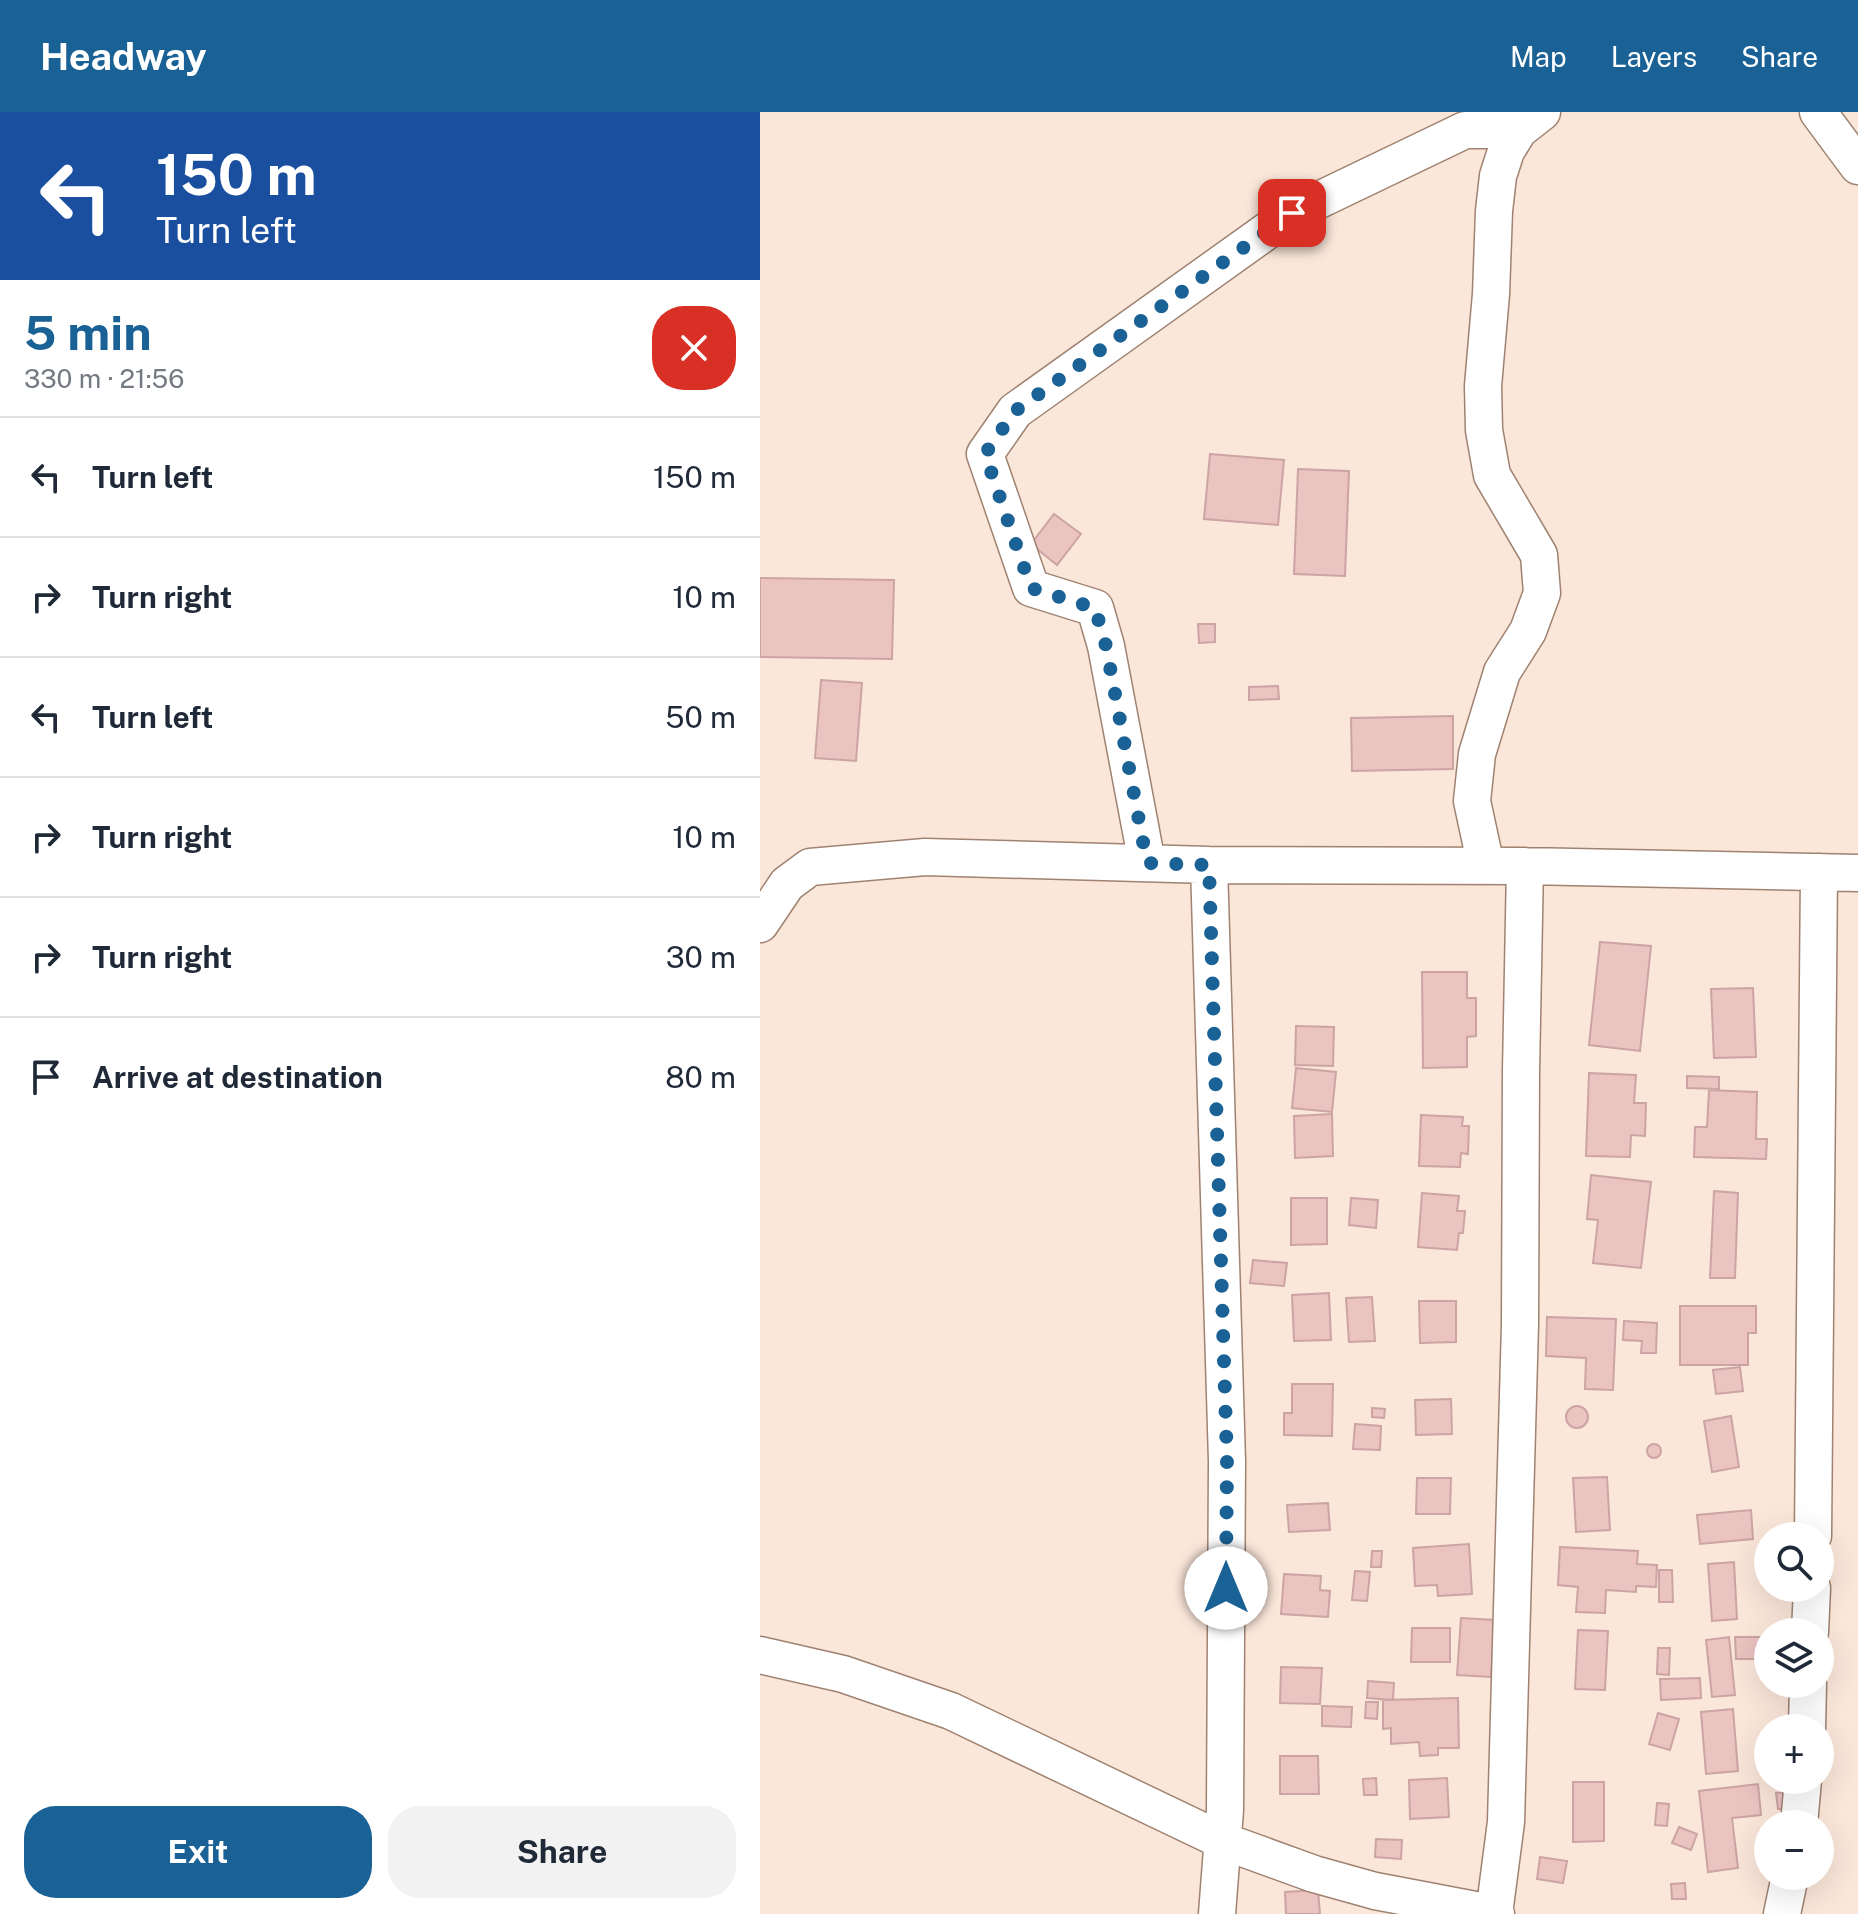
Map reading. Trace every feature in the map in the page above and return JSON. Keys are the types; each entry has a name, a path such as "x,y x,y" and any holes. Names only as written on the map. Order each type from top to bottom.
{"street":[{"path":"1818,112 1858,166"},
{"path":"1147,863 1106,646 1095,608 1031,588 985,454 1015,411 1292,213 1465,130 1530,121"},
{"path":"1486,866 1472,801 1477,754 1502,672 1528,631 1542,593 1539,555 1492,475 1484,430 1483,386 1498,176 1506,151 1530,121"},
{"path":"766,903 810,867 925,857 1209,865 1525,866 1858,873"},
{"path":"1209,865 1227,1461 1225,1810 1217,1914"},
{"path":"760,1655 843,1674 951,1711 1223,1841 1314,1874 1375,1891 1495,1914 1506,1822 1520,1324 1525,866"},
{"path":"1813,1522 1819,872"},
{"path":"1782,1914 1787,1890"}],"building":[{"path":"1210,454 1284,460 1278,525 1204,519"},
{"path":"1298,469 1349,471 1345,576 1294,574"},
{"path":"1054,514 1081,534 1057,565 1031,544"},
{"path":"760,578 894,580 892,659 760,657"},
{"path":"1198,624 1215,624 1215,642 1199,643"},
{"path":"821,680 862,683 856,761 815,758"},
{"path":"1278,686 1279,699 1249,700 1249,687"},
{"path":"1453,716 1453,769 1352,771 1351,718"},
{"path":"1600,942 1651,946 1640,1051 1589,1045"},
{"path":"1422,972 1467,972 1467,998 1476,998 1476,1036 1467,1037 1467,1067 1423,1068"},
{"path":"1753,988 1756,1057 1714,1058 1711,989"},
{"path":"1296,1026 1334,1027 1333,1066 1295,1065"},
{"path":"1296,1068 1336,1072 1332,1112 1292,1108"},
{"path":"1589,1073 1636,1075 1634,1103 1646,1103 1645,1136 1631,1135 1630,1157 1586,1156"},
{"path":"1687,1076 1719,1077 1719,1089 1687,1088"},
{"path":"1709,1090 1757,1092 1756,1139 1767,1139 1766,1159 1694,1157 1695,1127 1707,1127"},
{"path":"1332,1114 1333,1156 1295,1158 1294,1116"},
{"path":"1421,1115 1463,1117 1462,1126 1469,1126 1468,1154 1461,1153 1460,1167 1419,1166"},
{"path":"1591,1175 1651,1182 1641,1268 1593,1263 1598,1220 1587,1219"},
{"path":"1714,1191 1738,1193 1735,1278 1710,1278"},
{"path":"1422,1193 1459,1196 1457,1211 1465,1211 1463,1233 1459,1233 1457,1250 1418,1247"},
{"path":"1291,1198 1327,1198 1327,1244 1291,1245"},
{"path":"1351,1198 1378,1200 1376,1228 1349,1225"},
{"path":"1253,1260 1287,1263 1284,1286 1250,1283"},
{"path":"1329,1293 1331,1340 1294,1341 1292,1295"},
{"path":"1372,1297 1375,1341 1349,1342 1346,1298"},
{"path":"1419,1301 1456,1301 1456,1342 1420,1343"},
{"path":"1680,1306 1756,1306 1756,1333 1748,1333 1748,1365 1680,1365"},
{"path":"1547,1317 1616,1319 1613,1390 1585,1389 1586,1358 1546,1356"},
{"path":"1624,1321 1657,1323 1656,1353 1641,1353 1642,1341 1623,1340"},
{"path":"1740,1367 1743,1391 1716,1394 1713,1370"},
{"path":"1292,1384 1333,1384 1332,1436 1284,1435 1284,1413 1292,1413"},
{"path":"1451,1399 1452,1434 1416,1435 1415,1400"},
{"path":"1573,1406 1581,1406 1588,1417 1581,1428 1573,1428 1566,1421 1566,1413"},
{"path":"1372,1408 1385,1409 1384,1418 1372,1417"},
{"path":"1731,1416 1739,1467 1712,1472 1704,1421"},
{"path":"1355,1424 1381,1426 1380,1450 1353,1449"},
{"path":"1654,1444 1661,1451 1654,1458 1647,1451"},
{"path":"1607,1477 1610,1530 1576,1532 1573,1478"},
{"path":"1417,1478 1451,1478 1450,1514 1416,1514"},
{"path":"1328,1503 1330,1530 1289,1532 1287,1505"},
{"path":"1751,1510 1753,1539 1700,1544 1697,1515"},
{"path":"1469,1544 1472,1594 1438,1596 1437,1585 1415,1586 1413,1548"},
{"path":"1560,1547 1638,1551 1637,1564 1657,1565 1656,1587 1636,1586 1636,1592 1606,1590 1605,1613 1576,1612 1578,1587 1558,1585"},
{"path":"1372,1551 1382,1551 1381,1567 1371,1567"},
{"path":"1734,1562 1737,1619 1712,1621 1708,1564"},
{"path":"1659,1570 1672,1570 1673,1602 1659,1602"},
{"path":"1355,1571 1370,1572 1367,1601 1352,1600"},
{"path":"1284,1574 1321,1576 1320,1590 1330,1591 1328,1617 1281,1614"},
{"path":"1461,1618 1495,1620 1491,1677 1457,1675"},
{"path":"1412,1628 1450,1628 1450,1662 1411,1662"},
{"path":"1578,1630 1608,1631 1605,1690 1575,1689"},
{"path":"1729,1637 1735,1695 1712,1697 1706,1640"},
{"path":"1735,1637 1754,1637 1754,1659 1736,1659"},
{"path":"1658,1648 1670,1648 1669,1675 1657,1674"},
{"path":"1281,1667 1322,1668 1320,1704 1280,1703"},
{"path":"1700,1678 1701,1698 1661,1700 1660,1679"},
{"path":"1368,1681 1394,1683 1393,1700 1367,1698"},
{"path":"1458,1698 1459,1748 1438,1748 1438,1755 1420,1756 1419,1742 1391,1744 1391,1728 1383,1729 1383,1700"},
{"path":"1366,1702 1378,1702 1377,1719 1365,1718"},
{"path":"1322,1706 1352,1707 1351,1727 1322,1726"},
{"path":"1733,1709 1738,1771 1706,1774 1701,1712"},
{"path":"1658,1713 1679,1719 1670,1750 1649,1744"},
{"path":"1280,1756 1318,1756 1319,1794 1280,1794"},
{"path":"1376,1778 1377,1795 1364,1795 1363,1779"},
{"path":"1447,1778 1449,1817 1410,1819 1409,1780"},
{"path":"1573,1782 1604,1782 1604,1841 1573,1842"},
{"path":"1754,1784 1754,1794 1759,1794 1761,1810 1754,1810 1754,1816 1732,1818 1738,1868 1708,1872 1699,1791"},
{"path":"1776,1794 1786,1794 1787,1809 1778,1809"},
{"path":"1657,1803 1669,1804 1667,1826 1655,1825"},
{"path":"1679,1827 1697,1834 1691,1850 1672,1843"},
{"path":"1376,1839 1402,1840 1401,1859 1375,1857"},
{"path":"1540,1857 1567,1861 1563,1883 1537,1879"},
{"path":"1685,1883 1686,1899 1672,1899 1671,1884"},
{"path":"1318,1890 1320,1914 1286,1914 1285,1892"}],"route":[{"path":"1226,1588 1227,1461 1209,865 1147,863 1106,646 1095,608 1031,588 985,454 1015,411 1292,213"}]}
